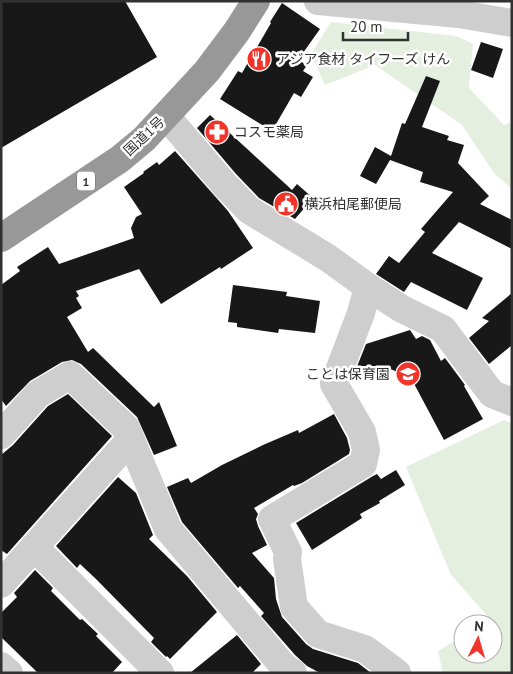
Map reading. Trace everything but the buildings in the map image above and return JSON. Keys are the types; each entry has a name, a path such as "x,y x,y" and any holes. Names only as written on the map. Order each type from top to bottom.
{"highway":[{"name":"国道1号","path":"1,238 120,159 144,139 207,71 237,31 256,1"}],"street":[{"path":"318,1 459,14 512,23"},
{"path":"166,116 224,184 249,210 328,258 402,309 443,330 492,394 512,402"},
{"path":"368,287 361,313 334,384 362,432 366,450 363,464 272,519 288,552 286,558 294,607 318,634 365,649 397,673"},
{"path":"1,435 38,394 70,375 126,428 168,529 284,667 293,673"},
{"path":"1,584 130,440"},
{"path":"34,547 160,673"},
{"path":"1,666 8,673"}],"green space":[{"path":"331,22 456,36 473,44 469,88 504,125 512,122 512,189 494,173 462,125 375,65 325,85 311,54"},
{"path":"504,420 512,424 512,673 443,673 438,651 453,642 453,664 503,664 503,614 486,614 451,575 406,467"}],"place":[{"name":"アジア食材 タイフーズ けん","path":"259,59"},
{"name":"コスモ薬局","path":"217,132"},
{"name":"横浜柏尾郵便局","path":"286,204"},
{"name":"ことは保育園","path":"408,374"}]}
